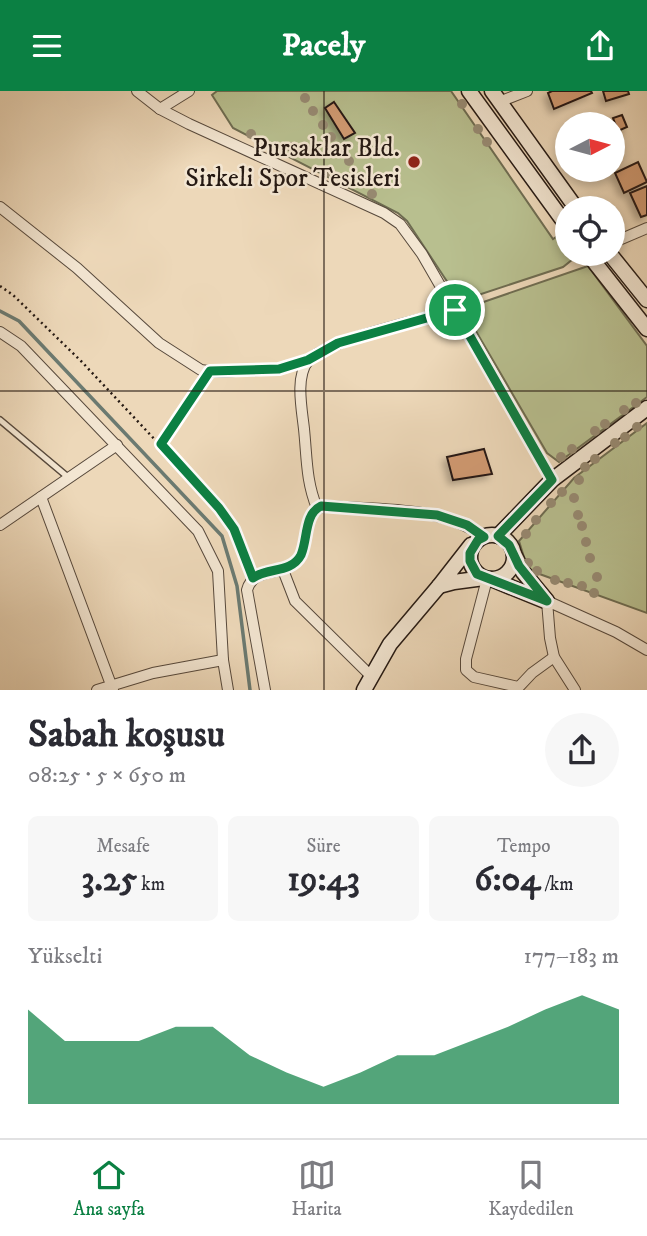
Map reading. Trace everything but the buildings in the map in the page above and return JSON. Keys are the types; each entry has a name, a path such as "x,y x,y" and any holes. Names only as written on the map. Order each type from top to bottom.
{"street":[{"path":"137,91 160,109 391,218 408,234 455,310 552,480"},
{"path":"160,109 189,91"},
{"path":"469,91 555,209"},
{"path":"527,91 496,96 567,196"},
{"path":"0,207 77,268 159,343 201,370 279,369 308,360 338,343 455,310"},
{"path":"625,237 647,228"},
{"path":"597,266 647,329"},
{"path":"620,266 647,300"},
{"path":"0,332 21,346 198,531 218,571 223,660 228,690"},
{"path":"308,360 301,380 302,414 309,488 317,508"},
{"path":"647,408 552,480 470,553 470,561 477,574 547,601 616,632 647,650"},
{"path":"0,525 117,445"},
{"path":"41,497 112,688"},
{"path":"265,690 247,590 253,578 283,569 300,556 311,515 317,508 326,506 437,515 467,525 487,538 505,540 519,566 547,601 554,657 575,690"},
{"path":"364,690 390,644 471,545 487,538"},
{"path":"439,586 498,578 509,570 513,551"},
{"path":"283,569 295,601 371,676"},
{"path":"487,579 466,659 466,670 474,677 517,689 531,673 554,657"},
{"path":"97,690 112,688 153,673 223,660"}],"lane":[{"path":"0,420 69,478"}],"path":[{"path":"0,286 13,295 82,362 219,508 234,529 253,578"},
{"path":"161,444 210,371"}],"green space":[{"path":"217,91 451,91 553,239 555,238 555,266 564,266 460,301 407,221 398,213 233,128 212,95"},
{"path":"588,266 647,346 647,397 559,462 547,453 463,309"},
{"path":"647,423 647,613 534,572 527,567 519,541 574,478"}],"waterway":[{"path":"0,311 19,321 222,536 237,586 250,690"}],"place":[{"name":"Pursaklar Bld. Sirkeli Spor Tesisleri","path":"414,162"}],"route":[{"path":"455,310 552,480 498,536 509,545 519,566 547,601 477,574 472,568 470,553 478,540 484,537 467,525 437,515 326,506 313,511 300,556 295,562 276,572 263,573 253,578 234,529 219,508 161,444 210,371 279,369 308,360 338,343 455,310"}]}
